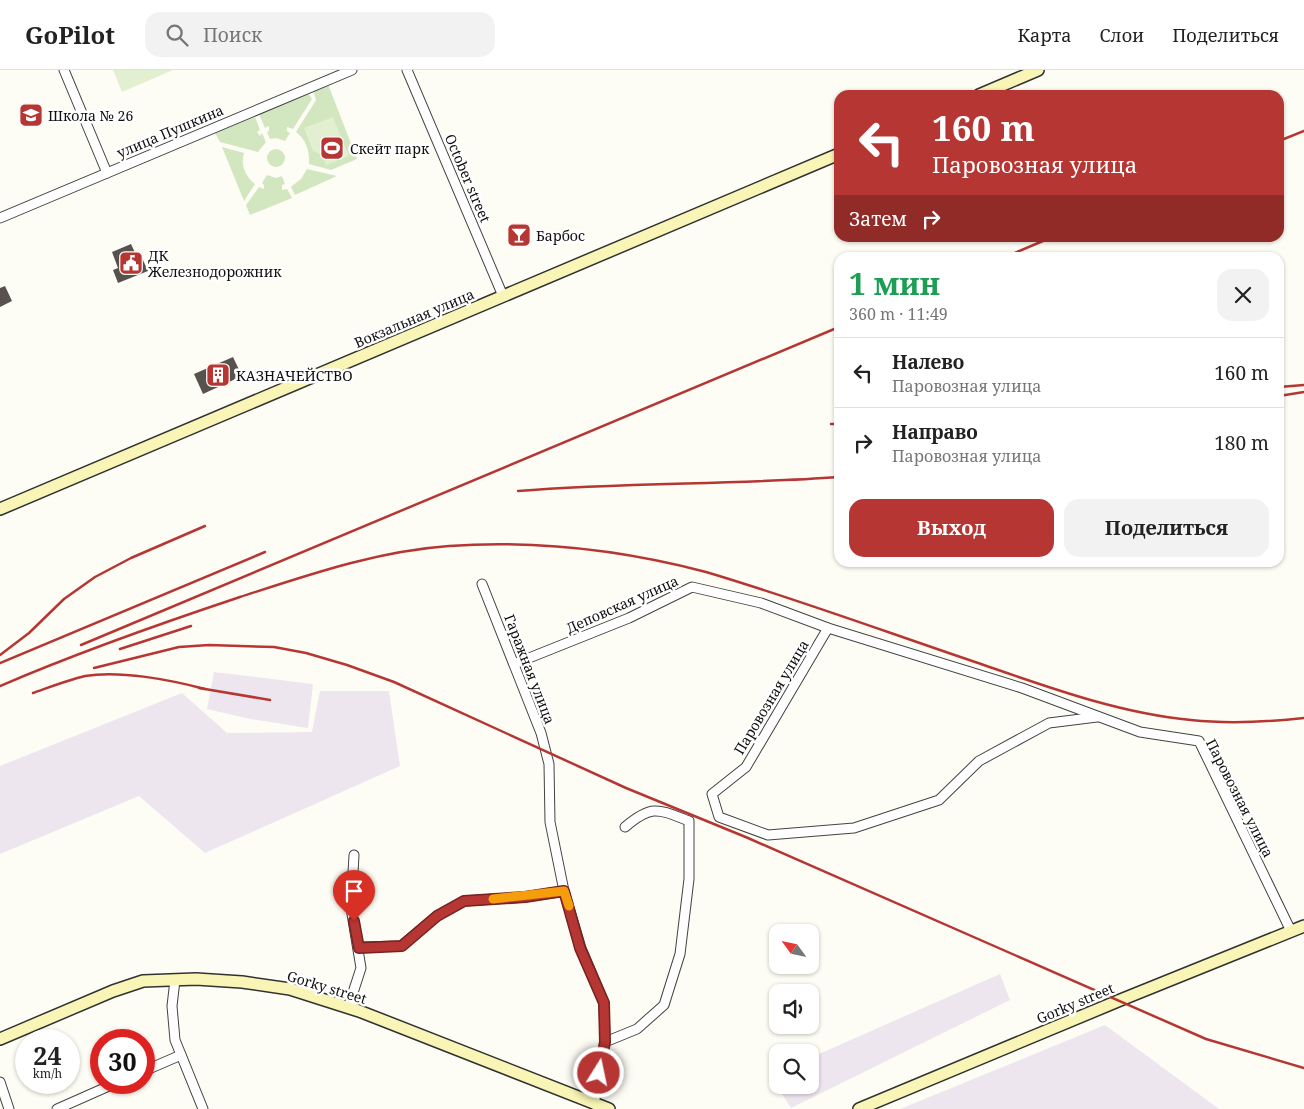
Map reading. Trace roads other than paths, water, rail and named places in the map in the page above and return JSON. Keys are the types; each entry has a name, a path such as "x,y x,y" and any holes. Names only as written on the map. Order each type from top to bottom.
{"main road":[{"path":"991,90 1038,70"},
{"name":"Вокзальная улица","path":"0,509 834,156"},
{"name":"Gorky street","path":"859,1109 1304,926"},
{"name":"Gorky street","path":"0,1039 113,991 143,981 242,982 290,989 348,1008 609,1109"}],"street":[{"path":"64,70 107,173"},
{"name":"улица Пушкина","path":"0,218 352,70"},
{"name":"October street","path":"407,70 503,296"},
{"name":"Гаражная улица","path":"482,584 541,733 549,764 550,822 564,891"},
{"name":"Деповская улица","path":"514,664 629,618 692,587 761,603 828,628"},
{"name":"Паровозная улица","path":"1098,716 1049,723 978,761 939,800 854,828 768,835 719,817 712,794 746,767 828,628 1022,688 1098,716 1140,732 1199,741 1289,927 1289,932"},
{"path":"605,1042 637,1029 664,1005 680,954 689,879 689,822 660,810 639,815 625,828"},
{"path":"348,1008 361,968 351,908 354,855"},
{"path":"359,948 402,946 437,916 464,901 525,897 564,891 580,948 604,1003 605,1042 594,1104"},
{"path":"174,980 172,1006 175,1040 203,1109"},
{"path":"155,1066 181,1055"},
{"path":"0,1082 9,1109"},
{"path":"57,1109 91,1094"}],"railway":[{"path":"1284,139 1304,131"},
{"path":"1017,252 1041,242"},
{"path":"81,645 834,329"},
{"path":"1284,387 1304,385"},
{"path":"1284,395 1304,392"},
{"path":"518,491 598,486 834,477"},
{"path":"0,655 29,633 64,599 95,577 131,558 205,526"},
{"path":"0,686 149,628 343,565 422,549 482,544 514,544 579,548 643,558 706,572 808,604 1055,689 1136,711 1191,720 1219,722 1304,718"},
{"path":"0,663 265,552"},
{"path":"120,649 191,626"},
{"path":"94,668 179,647 209,645 274,647 306,653 347,665 394,682 626,788 748,838 1206,1039 1304,1068"},
{"path":"33,693 85,676 99,674 145,677 205,689"},
{"path":"199,688 270,700"}],"place":[{"name":"Школа № 26","path":"31,115"},
{"name":"Скейт парк","path":"332,148"},
{"name":"Барбос","path":"519,235"},
{"name":"ДК Железнодорожник","path":"131,263"},
{"name":"КАЗНАЧЕЙСТВО","path":"218,375"}]}
